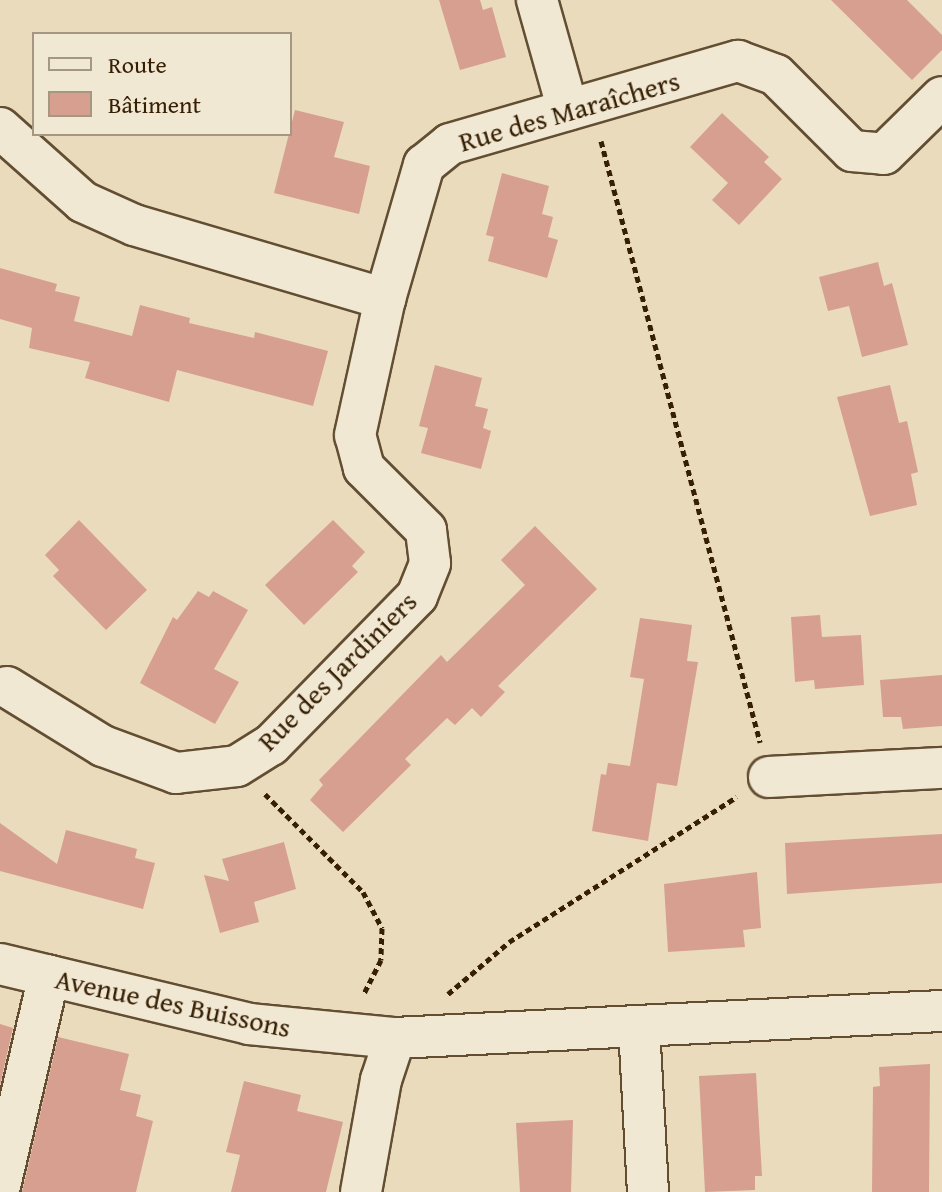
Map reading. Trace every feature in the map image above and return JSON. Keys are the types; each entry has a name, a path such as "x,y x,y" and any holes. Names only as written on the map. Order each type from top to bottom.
{"street":[{"path":"537,0 580,107"},
{"name":"Rue des Maraîchers","path":"385,299 424,165 450,144 738,61 776,75 852,151 884,154 942,97"},
{"path":"0,128 83,202 134,225 385,299"},
{"name":"Rue des Jardiniers","path":"7,687 103,746 176,773 237,766 271,745 417,596 430,563 426,530 364,468 355,435 385,299"},
{"path":"769,777 942,768"},
{"name":"Avenue des Buissons","path":"0,964 249,1024 395,1038 942,1011"},
{"path":"0,1186 49,976"},
{"path":"639,1026 648,1192"},
{"path":"361,1192 381,1080 395,1038"}],"path":[{"path":"441,1000 509,942 769,777 580,107"},
{"path":"237,766 363,892 382,928 381,960 343,1035"}],"building":[{"path":"439,0 480,0 483,10 492,7 506,57 460,70"},
{"path":"831,0 907,0 942,35 942,50 912,80"},
{"path":"295,110 344,122 334,157 370,166 359,214 274,193 288,136 292,136"},
{"path":"722,113 769,157 764,162 782,179 739,225 712,200 728,183 690,147"},
{"path":"502,173 549,186 542,214 553,217 548,237 558,240 547,278 488,261 494,237 486,235"},
{"path":"878,262 884,286 892,283 908,345 862,357 849,306 828,311 819,277"},
{"path":"0,268 57,284 55,291 80,297 74,321 132,336 140,305 190,318 189,323 254,338 255,332 328,351 313,406 177,370 169,402 85,378 90,362 29,348 32,328 0,319"},
{"path":"435,365 482,378 475,406 488,409 483,428 491,431 481,469 421,453 428,428 419,426"},
{"path":"890,385 899,423 907,421 918,472 911,474 917,505 870,516 837,397"},
{"path":"79,520 147,590 106,630 53,576 59,570 45,555"},
{"path":"333,520 365,552 352,566 358,572 304,625 265,585"},
{"path":"535,526 597,589 498,686 505,692 481,717 472,708 455,725 447,718 405,759 411,765 343,832 310,800 323,785 319,780 441,655 447,662 525,585 501,560"},
{"path":"198,591 209,597 213,591 248,610 214,669 239,682 215,724 140,683 173,617 177,620"},
{"path":"820,615 822,637 861,635 864,685 815,689 814,680 795,682 791,617"},
{"path":"640,618 692,625 687,661 698,662 677,786 657,783 648,841 592,831 601,774 606,775 608,763 630,766 644,679 630,677"},
{"path":"942,675 942,726 903,729 901,717 883,717 880,680"},
{"path":"0,823 57,864 66,830 137,849 135,858 155,863 143,909 0,871"},
{"path":"942,834 942,883 787,894 785,843"},
{"path":"284,842 296,889 254,902 259,922 220,933 204,875 229,881 222,859"},
{"path":"757,872 761,928 743,930 745,947 668,952 664,884"},
{"path":"0,1024 13,1028 0,1085"},
{"path":"58,1037 129,1054 120,1090 141,1095 136,1116 153,1121 136,1192 22,1192"},
{"path":"930,1064 929,1192 872,1192 873,1087 880,1086 879,1067"},
{"path":"756,1073 762,1176 755,1176 755,1190 705,1192 699,1076"},
{"path":"244,1081 301,1095 297,1111 343,1122 326,1192 231,1192 240,1155 226,1152"},
{"path":"573,1120 571,1192 520,1192 516,1123"}]}
